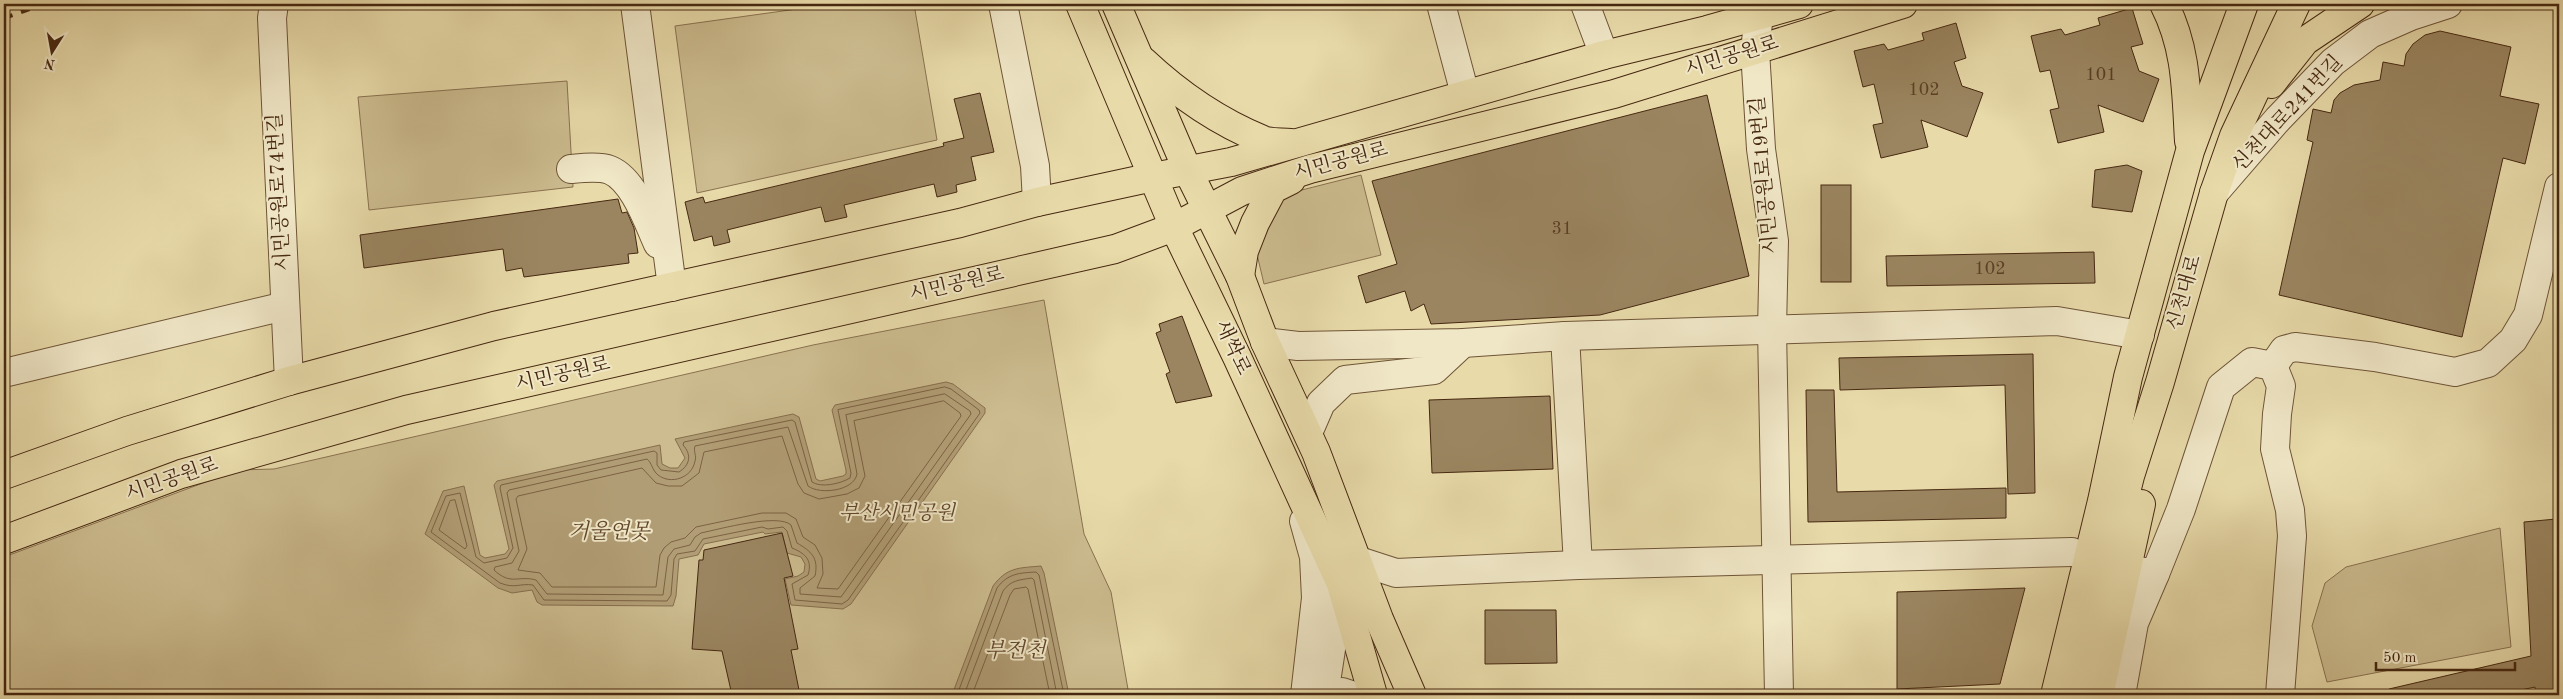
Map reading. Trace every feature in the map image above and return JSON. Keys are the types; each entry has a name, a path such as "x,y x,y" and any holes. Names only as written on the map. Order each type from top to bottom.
{"main road":[{"name":"새싹로","path":"1080,4 1174,227 1341,584 1373,695"},
{"name":"새싹로","path":"1116,4 1187,169 1209,209 1240,276 1265,342 1308,433 1379,619 1412,695"},
{"name":"시민공원로","path":"4,475 127,432 289,381 670,277 960,222 1036,202 1153,176 1230,162 1759,10 1799,4"},
{"name":"시민공원로","path":"4,540 181,474 406,410 1115,249 1174,227 1242,191 1310,170 1614,94 1903,4"},
{"path":"2164,4 2175,26 2184,58 2190,151"},
{"name":"신천대로","path":"2090,592 2102,501 2128,377 2190,151 2244,4"},
{"name":"신천대로","path":"2090,592 2160,382 2214,193 2234,136 2296,4"},
{"path":"2234,136 2305,41 2360,4"},
{"path":"1138,56 1166,83 1212,113 1265,140 1297,144"},
{"path":"1240,276 1244,251 1255,222 1273,189 1310,170"},
{"path":"2036,695 2097,455 2128,377"},
{"path":"2099,695 2128,569 2148,468 2160,382"},
{"path":"2055,695 2090,592"},
{"path":"2078,695 2090,592"}],"street":[{"name":"시민공원로74번길","path":"274,4 272,18 289,381"},
{"path":"636,4 670,277"},
{"path":"1003,4 1035,166 1036,202"},
{"path":"1441,4 1465,94"},
{"path":"1585,4 1604,55"},
{"name":"신천대로241번길","path":"2214,193 2333,62 2370,34 2411,16 2448,4"},
{"name":"시민공원로19번길","path":"1759,10 1755,51 1761,149 1774,242 1772,328 1779,695"},
{"path":"571,169 610,170 625,182 639,203 670,277"},
{"path":"2273,366 2284,350 2295,347 2375,357 2455,372 2488,363 2513,340 2528,315 2559,187"},
{"path":"4,373 285,306"},
{"path":"1578,565 1565,336 1772,328 2058,321 2140,335"},
{"name":"새싹로","path":"1265,342 1298,346 1463,343 1565,336"},
{"path":"1308,433 1321,403 1345,380 1434,370 1463,343"},
{"path":"2120,695 2134,623 2181,509 2222,387 2252,362 2273,366"},
{"path":"2273,366 2281,386 2276,414 2275,449 2290,510 2292,536 2280,695"},
{"path":"1287,467 1314,556 1316,598 1305,695"},
{"path":"1324,695 1341,584 1358,560 1396,573 1578,565 2072,552"},
{"path":"2128,569 2155,574"},
{"path":"1331,695 1342,692 1351,695"}],"green space":[{"path":"833,4 914,4 937,140 697,193 675,26"},
{"path":"567,81 573,187 369,210 358,97"},
{"path":"1361,175 1381,255 1264,284 1256,250 1282,195"},
{"name":"부산시민공원","path":"1044,300 1084,534 1111,592 1129,695 4,695 4,557 238,470 274,469 813,345"},
{"path":"2500,528 2511,647 2327,682 2312,626 2325,583 2346,567"}],"water":[{"name":"거울연못","path":"946,382 953,384 985,408 985,413 851,604 843,609 791,605 785,579 798,576 804,572 805,564 801,557 787,553 782,532 765,534 763,532 704,544 698,555 679,559 676,596 673,606 542,605 537,602 532,590 512,593 498,588 425,534 443,491 464,486 480,555 485,558 505,554 509,549 494,485 497,481 660,445 662,464 670,468 678,468 685,458 675,439 793,414 799,417 816,479 820,481 843,476 846,474 846,470 832,410 835,405"},
{"name":"부전천","path":"1041,566 1069,695 952,695 993,586 1003,575 1009,572 1020,568"}],"building":[{"path":"2132,8 2143,44 2131,47 2139,71 2159,79 2143,122 2098,105 2104,132 2058,143 2050,110 2059,108 2050,70 2040,72 2031,36 2061,29 2065,35 2100,25 2098,18"},
{"path":"1956,23 1966,58 1954,62 1962,86 1983,93 1967,137 1921,120 1928,147 1881,158 1873,125 1883,123 1874,84 1863,87 1854,51 1884,44 1888,50 1924,40 1922,33"},
{"path":"2440,31 2511,47 2500,96 2539,104 2525,164 2503,158 2462,337 2279,295 2313,142 2307,140 2313,109 2331,113 2334,100 2340,93 2354,85 2380,80 2383,62 2404,66 2406,54 2413,44 2425,35"},
{"path":"980,93 994,152 971,157 976,180 956,185 957,192 937,197 934,184 844,205 847,217 825,222 821,207 727,230 730,242 714,246 712,236 694,241 685,202 703,197 705,203 944,146 943,143 964,138 954,99"},
{"path":"1707,95 1749,276 1600,315 1431,324 1424,304 1411,311 1405,291 1366,303 1358,276 1397,264 1372,181"},
{"path":"2127,165 2142,171 2132,212 2092,207 2095,170"},
{"path":"1821,185 1851,185 1851,282 1821,282"},
{"path":"618,199 622,213 627,212 634,228 638,253 628,254 629,263 524,277 522,268 506,271 503,249 364,268 360,235"},
{"path":"2094,252 2095,283 1887,286 1886,256"},
{"path":"1182,316 1212,396 1176,403 1166,374 1170,372 1156,333 1161,331 1159,324"},
{"path":"2033,354 2035,493 2008,494 2005,385 1840,390 1839,358"},
{"path":"1806,390 1834,390 1837,492 2006,488 2006,518 1808,522"},
{"path":"1550,396 1553,469 1432,473 1429,400"},
{"path":"2556,519 2559,590 2559,695 2536,695 2535,687 2498,695 2390,695 2389,689 2531,656 2524,522"},
{"path":"782,533 793,576 784,578 798,649 791,650 800,695 732,695 722,651 692,649 699,560 703,560 704,550"},
{"path":"2025,588 2000,684 1897,689 1897,592"},
{"path":"1485,610 1556,610 1557,663 1485,664"}],"railway":[{"path":"4,18 44,4"}]}
